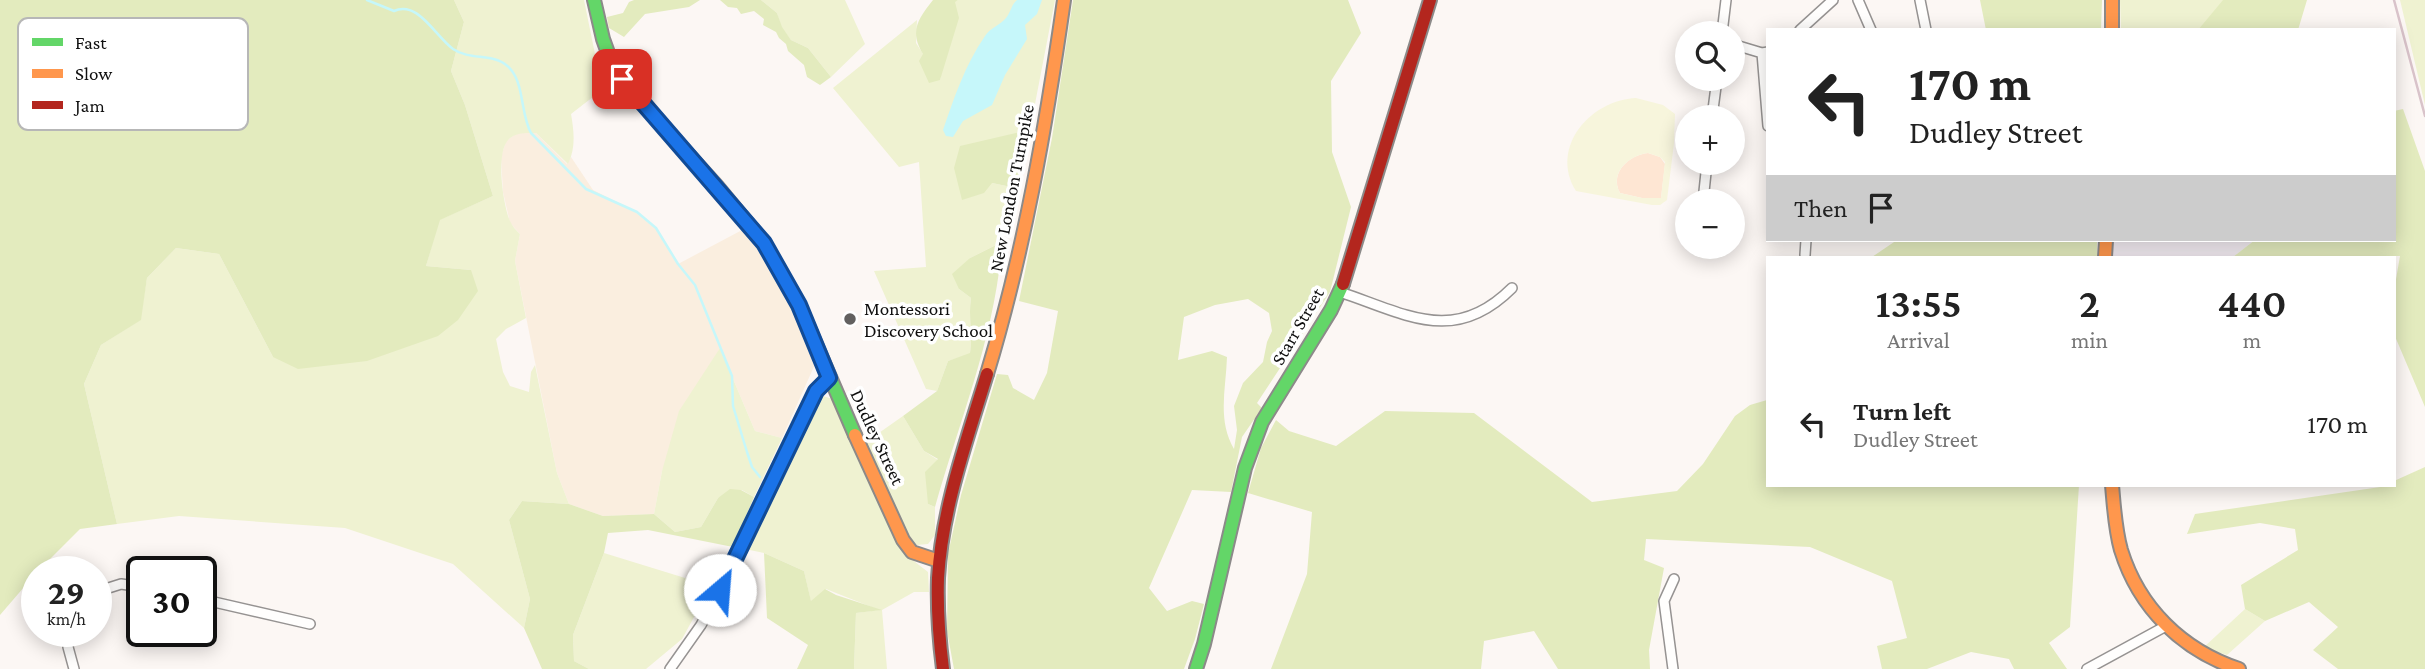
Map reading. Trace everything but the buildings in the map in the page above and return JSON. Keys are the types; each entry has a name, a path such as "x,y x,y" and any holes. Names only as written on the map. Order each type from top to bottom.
{"street":[{"name":"Dudley Street","path":"594,0 613,67 764,243 799,305 829,378 903,540 912,552 939,561"},
{"name":"New London Turnpike","path":"943,669 937,605 939,561 952,490 1017,264 1064,0"},
{"name":"Starr Street","path":"1196,669 1245,468 1262,422 1340,292 1430,0"},
{"path":"1723,21 1726,0"},
{"path":"1802,28 1833,0"},
{"path":"1857,0 1870,28"},
{"path":"1920,0 1926,28"},
{"path":"2112,0 2112,28"},
{"path":"1745,47 1765,52 1766,77"},
{"path":"1804,256 1806,242"},
{"path":"1340,292 1415,317 1439,322 1458,320 1483,311 1512,288"},
{"path":"670,669 701,625 816,391 829,378"},
{"path":"2112,487 2121,551 2139,592 2166,626 2199,652 2239,669"},
{"path":"1673,669 1664,601 1674,579"},
{"path":"217,602 310,624"},
{"path":"2087,669 2166,626"},
{"path":"68,647 74,669"}],"shaded area":[{"path":"1636,98 1663,105 1675,114 1667,200 1660,205 1576,191 1569,174 1571,143 1590,117 1604,107","holes":["1648,153 1665,162 1661,198 1642,198 1620,193 1617,179 1628,161"]},
{"path":"517,133 536,133 567,164 571,157 593,190 637,212 656,228 678,264 744,229 758,244 795,307 816,362 782,438 755,431 720,348 662,471 654,514 603,516 569,504 557,473 515,261 520,234 510,223 503,192 501,157 506,141"},
{"path":"2113,242 2252,242 2234,256 2112,256"}],"green space":[{"path":"0,0 454,0 464,22 451,71 465,105 493,196 440,220 426,266 471,270 478,291 458,320 438,336 367,361 298,369 273,357 219,254 176,248 147,278 141,320 101,345 84,384 117,524 80,529 53,556 21,556 21,591 0,615"},
{"path":"454,0 584,0 595,54 629,97 622,106 607,86 571,114 573,146 568,164 536,133 522,133 512,137 502,155 507,213 520,234 515,261 526,318 506,329 496,339 503,372 510,386 529,392 531,372 535,365 557,473 569,504 522,501 509,520 530,599 524,628 453,564 345,528 179,516 117,524 84,384 101,345 140,320 147,278 176,248 219,254 273,357 471,270 426,266 439,220 493,196 465,105 451,71 464,22"},
{"path":"700,0 689,7 645,14 624,37 609,28 607,17 623,13 629,2"},
{"path":"720,0 761,0 777,13 791,40 808,48 831,77 820,85 807,77 804,65 788,51 776,32 763,25 764,19 754,11 741,14 737,8 728,7"},
{"path":"761,0 845,0 865,44 831,77 808,48 791,40 781,27 777,13"},
{"path":"933,0 958,0 955,2 959,18 940,80 929,83 919,61 923,54 916,32 923,13"},
{"path":"1055,0 1029,135 1020,132 992,183 1016,188 1002,242 970,258 959,289 971,298 970,354 948,361 937,391 926,389 874,271 926,267 919,162 899,167 833,88 917,20 916,43 940,80 955,1"},
{"path":"1073,0 1348,0 1361,33 1331,81 1332,152 1351,207 1330,292 1257,403 1262,408 1242,437 1231,492 1192,490 1149,588 1167,611 1192,601 1204,604 1184,669 954,669 947,631 948,554 961,495 997,374 1008,375 1013,388 1034,400 1047,373 1058,311 1019,301 1052,138","holes":["1248,299 1269,313 1272,331 1263,362 1243,383 1234,406 1237,430 1234,449 1224,416 1227,357 1212,351 1178,360 1184,317 1215,305"]},
{"path":"1980,0 2102,0 2101,28 1986,28"},
{"path":"2120,0 2278,0 2271,28 2121,28"},
{"path":"2223,0 2307,0 2299,28 2200,28"},
{"path":"2400,0 2425,0 2425,105"},
{"path":"2403,109 2425,171 2425,407 2396,339 2396,279 2400,256 2234,256 2252,242 2396,242 2396,111"},
{"path":"1020,132 1029,135 1016,188 992,183 984,193 962,200 954,168 960,146"},
{"path":"1002,242 993,309 985,343 935,507 928,504 925,472 938,459 924,451 903,416 937,391 948,361 970,353 971,298 959,289 952,274 970,258"},
{"path":"1894,242 2097,242 2097,256 1873,256"},
{"path":"720,348 755,431 782,438 754,497 742,490 718,498 701,527 675,532 654,514 662,471 679,411"},
{"path":"823,396 836,400 910,558 928,572 929,592 914,592 882,610 887,669 854,669 856,613 879,610 826,589 811,602 804,571 764,553 745,549 818,398"},
{"path":"1766,400 1766,487 2079,487 2070,627 2049,643 2067,669 2014,669 2009,659 1971,652 1927,669 1882,669 1877,646 1907,638 1892,581 1810,547 1646,539 1644,560 1664,568 1649,650 1650,669 1558,669 1534,631 1484,641 1481,669 1271,669 1307,574 1312,512 1248,493 1261,448 1276,420 1289,431 1336,446 1385,411 1474,413 1592,502 1677,491 1703,464 1735,416 1750,405"},
{"path":"903,416 924,451 938,460 928,504 935,507 935,535 928,544 917,545 907,536 866,442"},
{"path":"2425,467 2425,669 2338,669 2313,650 2338,627 2309,602 2265,621 2245,609 2241,585 2298,550 2295,529 2260,523 2187,534 2195,514 2396,487 2396,480"},
{"path":"730,489 741,490 754,497 733,547 648,530 608,533 604,553 573,635 574,661 589,669 542,669 524,628 530,599 509,520 522,501 569,504 603,516 654,514 675,532 701,527 718,498"},
{"path":"604,553 711,586 682,639 646,669 589,669 574,661 573,635"},
{"path":"764,553 804,571 811,601 825,589 882,610 856,613 854,669 797,669 808,645 767,618"},
{"path":"2245,609 2265,621 2227,655 2203,648"}],"sand":[{"path":"1648,153 1660,157 1665,164 1661,198 1642,198 1620,193 1617,179 1623,166 1634,157"}],"water":[{"path":"1017,0 1042,0 1037,14 1025,25 1027,39 1005,75 992,105 963,121 953,137 946,136 943,130 972,58 987,33 1006,18"}],"waterway":[{"path":"367,0 394,11 411,10 426,21 453,49 506,65 519,85 531,133 586,189 637,212 656,228 678,264 695,285 732,376 733,406 752,467 760,477"}],"railway":[{"path":"2394,0 2425,116"}],"traffic: fast":[{"path":"594,0 613,67 764,243 799,305 855,435"},
{"path":"1196,669 1245,468 1262,422 1331,310 1343,284"}],"traffic: slow":[{"path":"987,374 1012,282 1033,188 1064,0"},
{"path":"2112,0 2112,28"},
{"path":"2105,256 2106,242"},
{"path":"855,435 903,540 912,552 939,561"},
{"path":"2112,487 2121,550 2129,571 2151,608 2165,624 2199,651 2239,669"}],"traffic: jam":[{"path":"1343,284 1430,0"},
{"path":"943,669 938,601 940,552 950,500 987,374"}],"place":[{"name":"Montessori Discovery School","path":"850,319"}],"route":[{"path":"622,79 764,243 799,305 829,378 816,391 720,590"}]}
